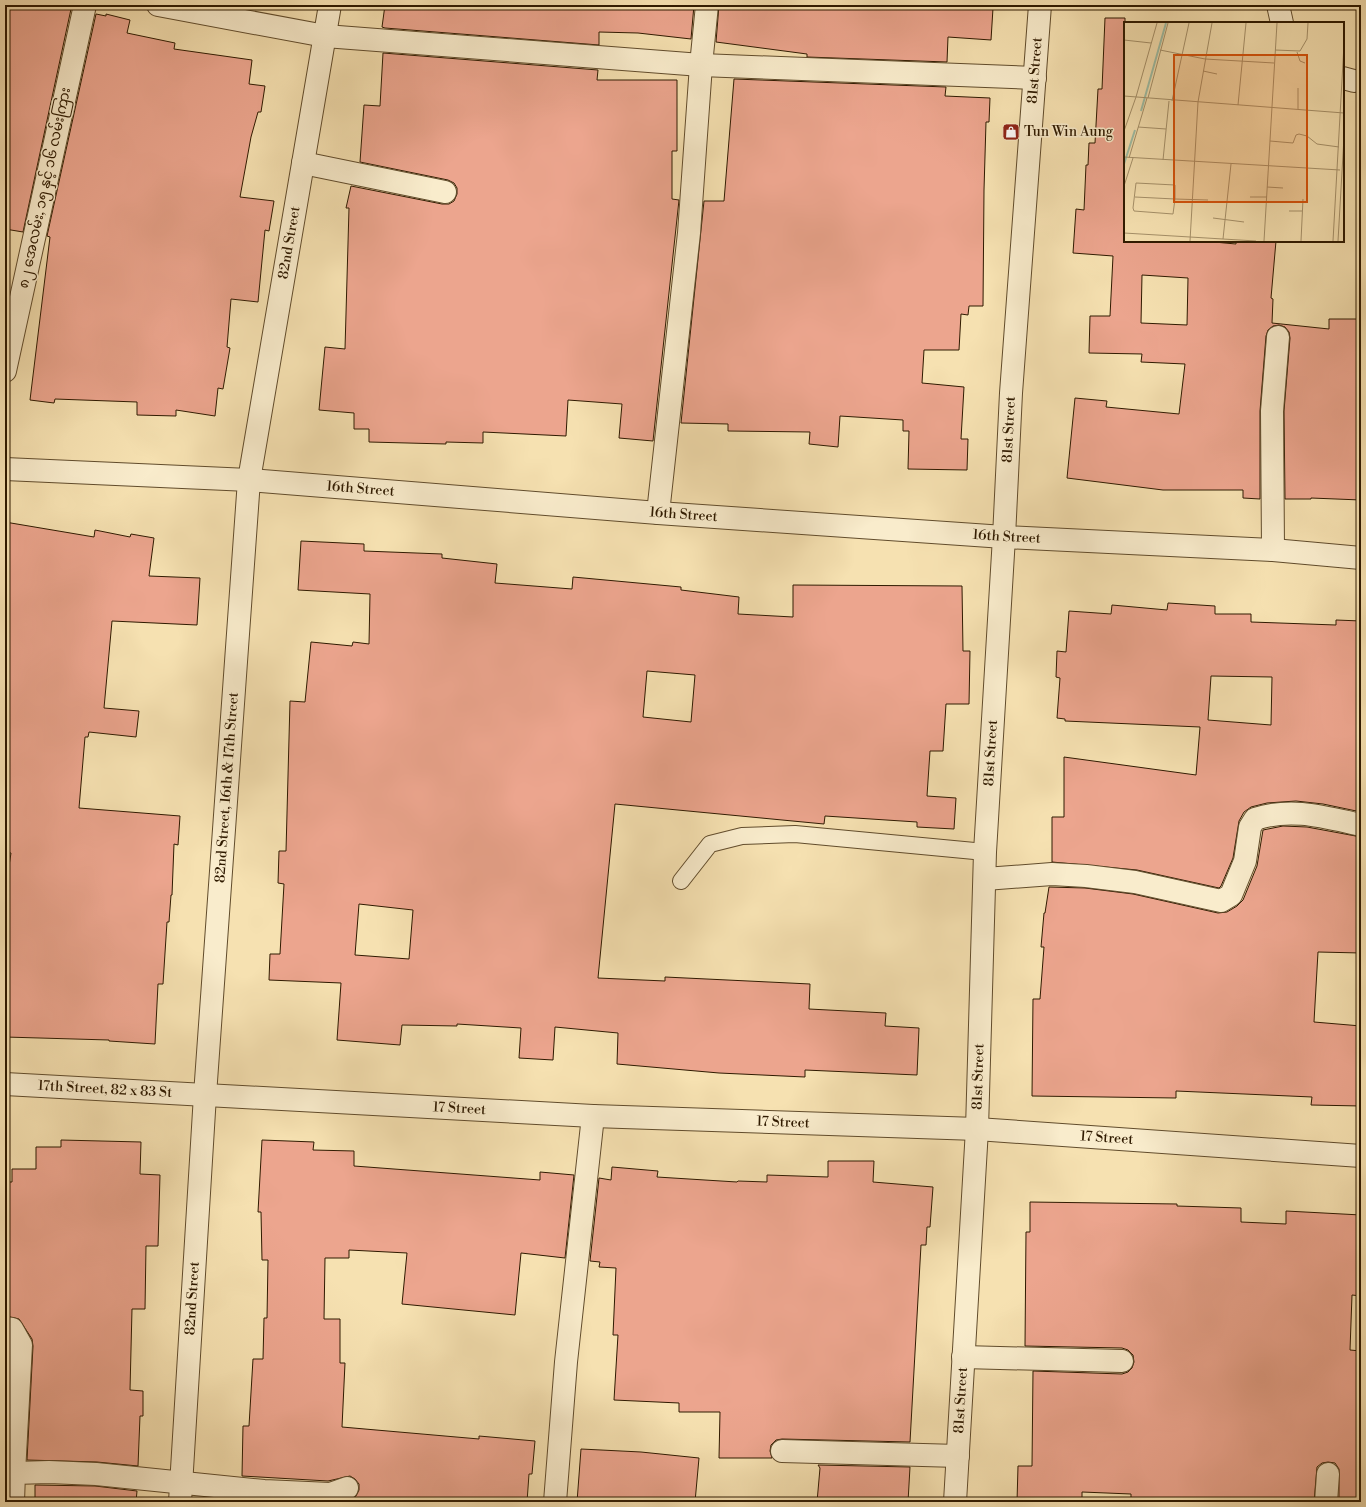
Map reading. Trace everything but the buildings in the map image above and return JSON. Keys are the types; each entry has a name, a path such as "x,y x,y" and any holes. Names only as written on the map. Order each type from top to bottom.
{"street":[{"name":"၈၂ အေလမ်း, ၁၅ နှင့် ၁၆ လမ်းကြား","path":"5,371 85,5"},
{"path":"158,5 325,36 701,65 1035,78"},
{"name":"82nd Street","path":"249,480 330,5"},
{"path":"658,513 689,233 701,65 708,5"},
{"name":"81st Street","path":"955,1502 977,1129 985,852 1011,393 1040,5"},
{"path":"1278,5 1282,22"},
{"path":"303,163 445,192"},
{"path":"1273,550 1272,411 1278,337"},
{"name":"16th Street","path":"5,469 249,480 658,513 1004,537 1273,550 1361,558"},
{"name":"82nd Street, 16th & 17th Street","path":"205,1095 249,480"},
{"path":"985,879 1052,874 1086,876 1135,882 1221,901 1231,895 1245,861 1250,827 1255,818 1286,812 1319,816 1361,825"},
{"name":"17th Street, 82 x 83 St","path":"5,1084 205,1095"},
{"name":"82nd Street","path":"180,1492 205,1095"},
{"name":"17 Street","path":"205,1095 593,1116 977,1129 1361,1156"},
{"path":"555,1502 566,1362 593,1116"},
{"path":"5,1328 12,1328 21,1344 9,1473 13,1502"},
{"path":"963,1357 1122,1361"},
{"path":"782,1451 958,1456"},
{"path":"9,1473 49,1472 96,1474 180,1492 264,1491 330,1494 348,1488"},
{"path":"1326,1502 1328,1474"}],"lane":[{"path":"681,881 710,844 742,836 796,834 985,852"}],"place":[{"name":"Tun Win Aung","path":"1011,132"}]}
